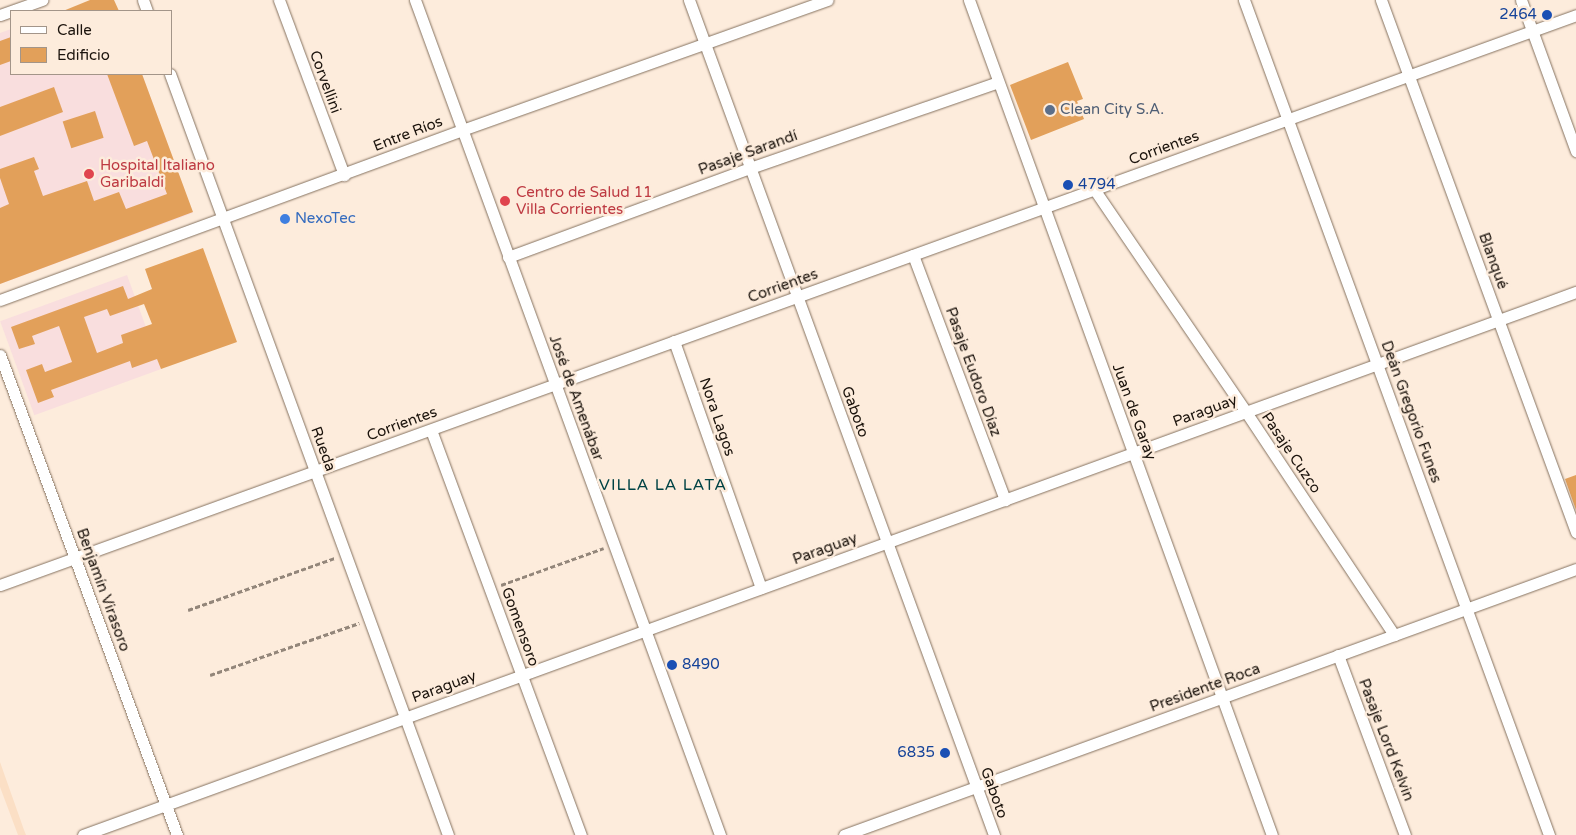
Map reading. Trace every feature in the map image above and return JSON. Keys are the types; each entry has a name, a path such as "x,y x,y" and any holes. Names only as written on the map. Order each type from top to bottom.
{"street":[{"path":"14,10 42,0"},
{"name":"Corvellini","path":"279,0 344,175"},
{"name":"José de Amenábar","path":"415,0 720,835"},
{"name":"Gaboto","path":"689,0 994,835"},
{"name":"Entre Ríos","path":"0,300 462,130 828,0"},
{"name":"Juan de Garay","path":"968,0 1272,835"},
{"name":"Deán Gregorio Funes","path":"1244,0 1549,835"},
{"name":"Blanqué","path":"1381,0 1576,532"},
{"path":"1521,0 1576,151"},
{"name":"Corrientes","path":"0,585 1576,15"},
{"name":"Rueda","path":"170,75 448,835"},
{"name":"Pasaje Sarandí","path":"508,257 750,168 998,82"},
{"name":"Pasaje Cuzco","path":"1094,190 1246,412 1394,635"},
{"name":"Pasaje Eudoro Díaz","path":"913,255 1004,500"},
{"name":"Paraguay","path":"83,835 1576,292"},
{"name":"Nora Lagos","path":"674,341 761,588"},
{"name":"Benjamín Virasoro","path":"0,355 177,835"},
{"name":"Gomensoro","path":"431,430 581,835"},
{"name":"Presidente Roca","path":"844,835 1576,569"},
{"name":"Pasaje Lord Kelvin","path":"1338,655 1405,835"}],"path":[{"path":"490,589 614,545"},
{"path":"188,610 346,555"},
{"path":"210,675 370,620"}],"shaded area":[{"name":"Hospital Italiano Garibaldi","path":"10,29 10,75 142,75 193,213 0,284 0,33"},
{"path":"127,275 161,369 34,415 0,321"},
{"path":"0,762 26,835 18,835 0,787"}],"building":[{"path":"90,0 114,0 119,10 65,10"},
{"path":"10,37 10,61 0,65 0,41"},
{"name":"Clean City S.A.","path":"1068,62 1083,99 1077,101 1084,119 1031,140 1010,85"},
{"path":"107,75 142,75 193,212 0,284 0,208 9,204 0,178 0,169 34,157 39,169 34,171 43,196 87,181 94,201 119,192 126,209 167,194 147,141 134,146"},
{"path":"54,87 63,112 0,136 0,107"},
{"path":"95,111 104,138 71,148 63,122"},
{"path":"203,248 237,342 161,369 157,359 132,368 130,361 51,390 54,397 38,403 26,370 42,364 45,372 72,362 59,326 32,336 35,344 19,349 11,327 123,286 128,299 152,289 145,269","holes":["144,304 152,324 121,335 123,343 97,353 84,317 107,309 110,316"]},
{"path":"1576,475 1576,510 1565,479"}],"place":[{"name":"2464","path":"1547,15"},
{"name":"Clean City S.A.","path":"1050,110"},
{"name":"Hospital Italiano Garibaldi","path":"89,174"},
{"name":"4794","path":"1068,185"},
{"name":"Centro de Salud 11 Villa Corrientes","path":"505,201"},
{"name":"NexoTec","path":"285,219"},
{"name":"8490","path":"672,665"},
{"name":"6835","path":"945,753"}],"district":[{"name":"VILLA LA LATA","path":"663,485"}]}
